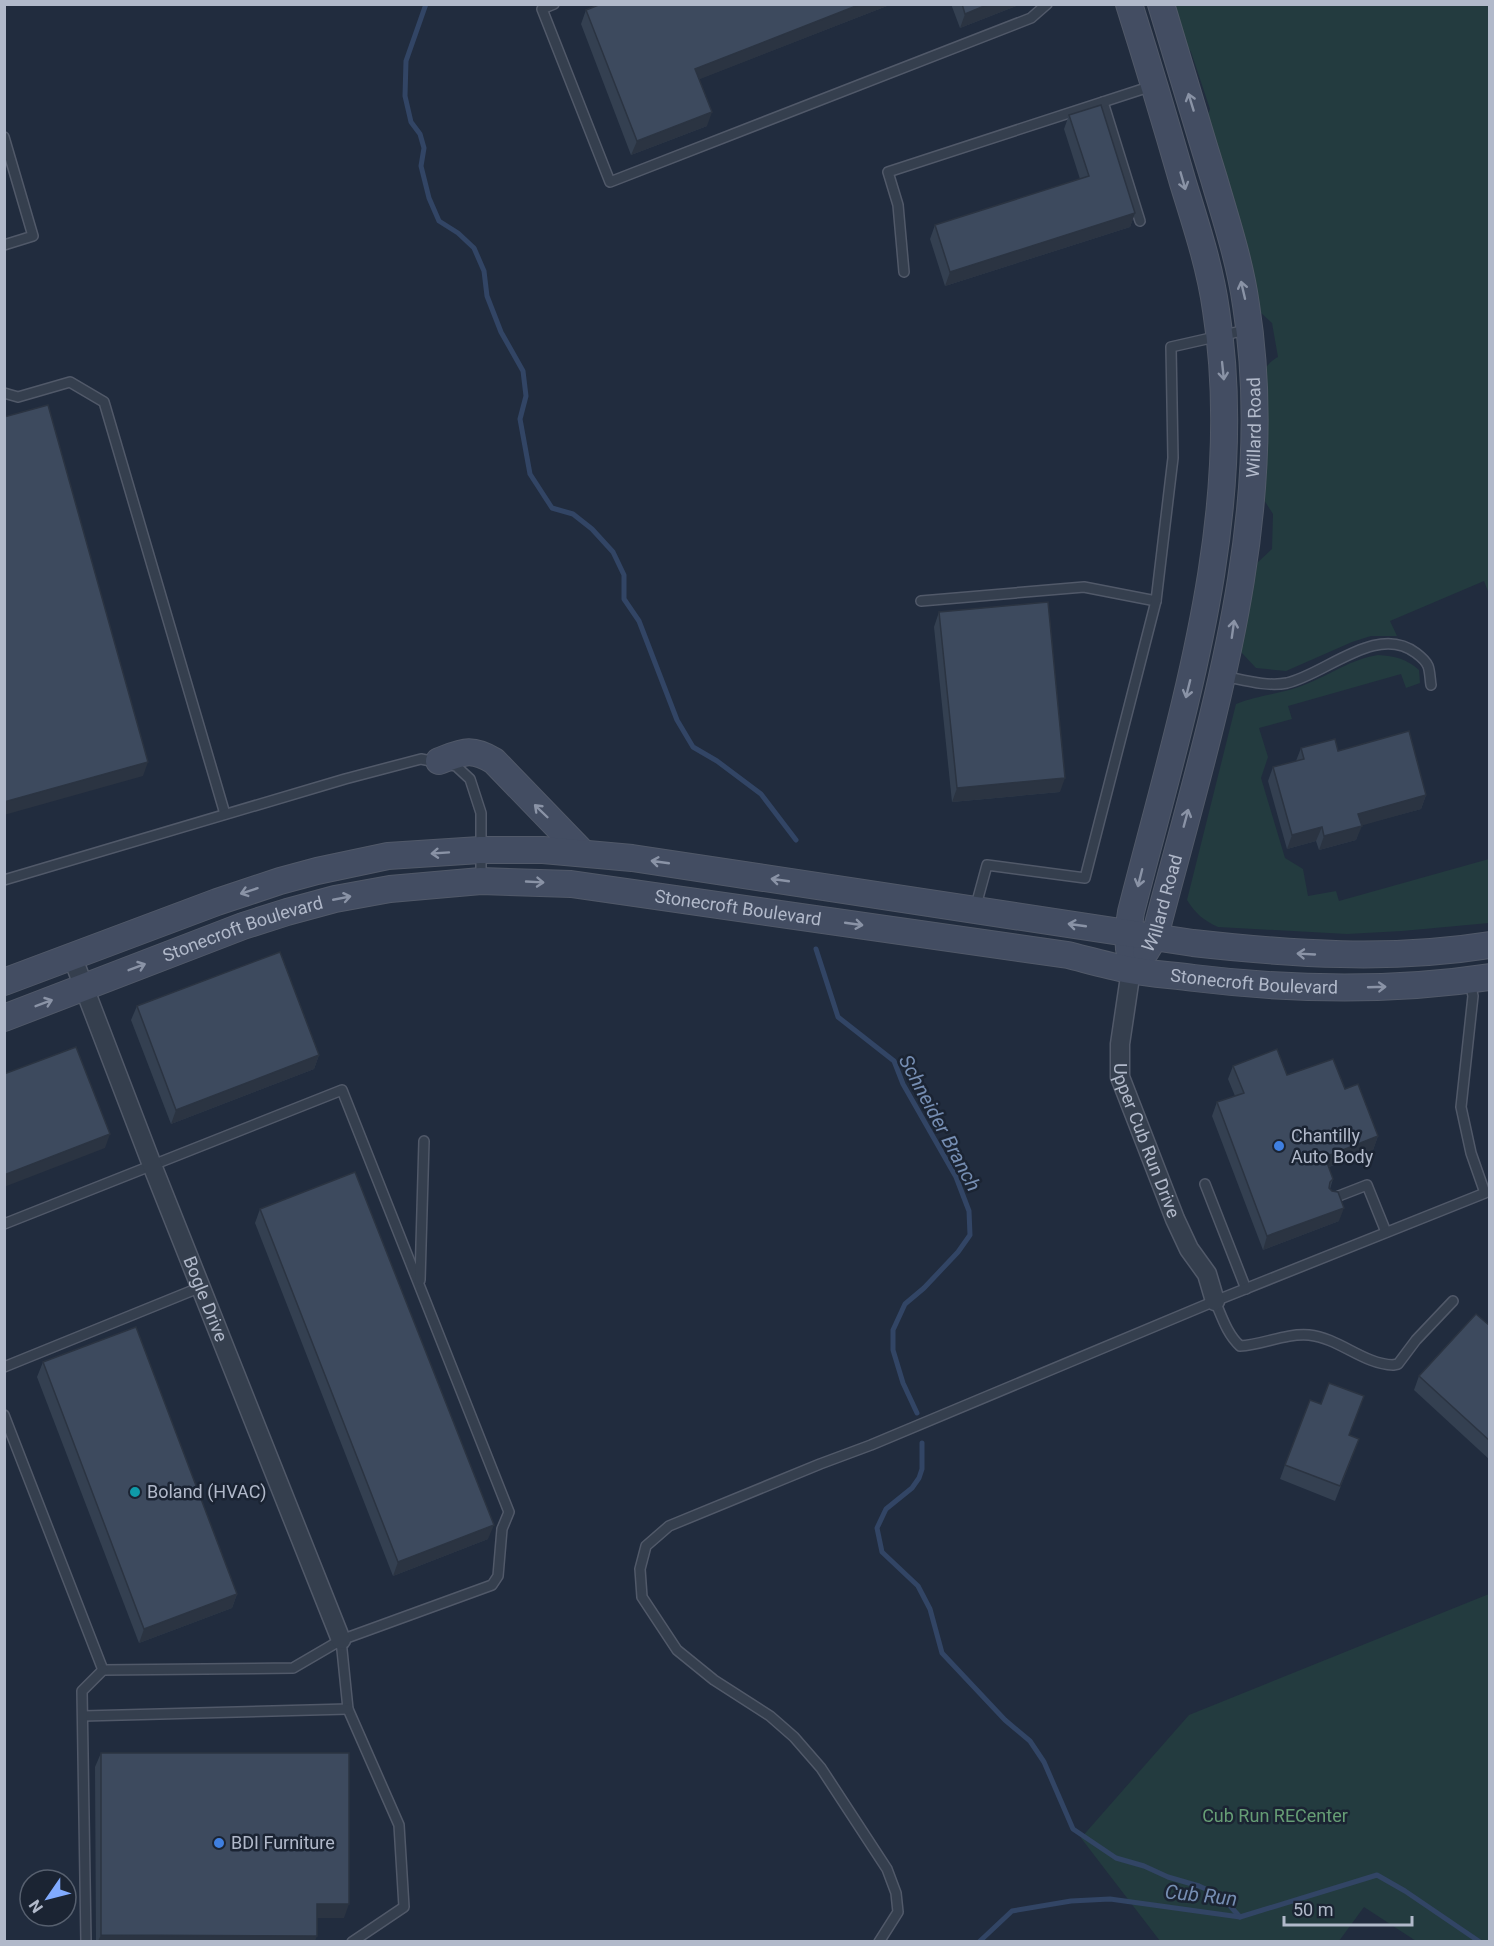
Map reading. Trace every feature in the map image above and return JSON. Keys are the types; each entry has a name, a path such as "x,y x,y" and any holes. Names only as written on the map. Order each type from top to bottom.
{"main road":[{"name":"Willard Road","path":"1129,4 1203,250 1216,309 1224,382 1224,457 1220,514 1201,640 1131,912 1128,932 1131,970"},
{"name":"Willard Road","path":"1131,970 1155,936 1231,646 1250,518 1254,459 1254,381 1246,304 1232,243 1161,4"},
{"path":"440,761 464,751 479,752 494,760 582,852"},
{"name":"Stonecroft Boulevard","path":"4,982 217,902 316,871 388,856 480,850 582,852 797,882 1193,943 1274,952 1334,956 1429,952 1490,945"},
{"name":"Stonecroft Boulevard","path":"4,1018 243,926 335,899 390,889 481,881 571,884 1068,955 1131,970 1251,985 1305,987 1422,985 1479,978"}],"street":[{"name":"Bogle Drive","path":"72,957 341,1640"},
{"name":"Upper Cub Run Drive","path":"1131,970 1120,1044 1120,1077 1175,1219 1189,1249 1207,1274 1215,1301"}],"lane":[{"path":"554,4 541,7 610,182 1031,18 1047,4"},
{"path":"904,272 898,205 888,171 1154,85"},
{"path":"1103,102 1140,221"},
{"path":"4,137 33,236 4,245"},
{"path":"975,910 987,865 1085,878 1156,601 1173,458 1171,347 1249,329"},
{"path":"4,393 18,397 70,382 104,402 225,814"},
{"path":"921,601 1084,587 1156,601"},
{"path":"1223,676 1260,683 1286,683 1358,651 1386,642 1410,649 1420,657 1428,666 1431,685"},
{"path":"4,880 345,779 421,759 456,765 470,779 481,813 481,881"},
{"path":"879,1941 898,1912 896,1893 886,1869 820,1768 794,1737 770,1716 714,1680 677,1650 642,1597 640,1569 646,1546 669,1526 871,1445 1215,1301 1485,1193 1471,1153 1461,1107 1473,996 1479,978"},
{"path":"4,1224 342,1090 509,1512 502,1529 498,1576 492,1585 341,1640 293,1668 103,1670 82,1691 86,1941"},
{"path":"420,1286 424,1141"},
{"path":"1204,1184 1245,1289"},
{"path":"1331,1199 1367,1185 1386,1232"},
{"path":"4,1367 201,1287"},
{"path":"1215,1301 1228,1332 1240,1346 1253,1346 1290,1335 1309,1335 1324,1338 1361,1355 1393,1365 1398,1364 1416,1340 1453,1301"},
{"path":"4,1415 103,1670"},
{"path":"341,1640 348,1708 399,1825 404,1907 352,1941"},
{"path":"82,1716 348,1708"}],"green space":[{"path":"1171,5 1489,5 1489,594 1484,581 1390,621 1397,636 1371,636 1286,671 1256,668 1241,652 1241,640 1257,563 1272,549 1273,514 1264,500 1266,469 1263,377 1268,365 1278,357 1272,323 1261,313 1254,295 1206,119 1210,109 1191,52 1179,36"},
{"path":"1378,655 1395,657 1410,663 1419,670 1420,683 1406,688 1401,674 1288,706 1292,719 1259,728 1268,757 1261,778 1285,858 1303,869 1308,896 1336,891 1339,901 1489,859 1489,923 1347,934 1218,927 1208,922 1187,900 1236,704 1296,688 1350,664"},
{"name":"Cub Run RECenter","path":"1489,1594 1489,1941 1416,1941 1364,1907 1339,1941 1160,1941 1081,1838 1189,1715"}],"building":[{"path":"601,4 861,4 695,69 712,112 637,141 586,10"},
{"path":"962,4 989,4 965,14"},
{"path":"1101,105 1135,213 950,272 935,225 1089,176 1069,115"},
{"path":"48,405 148,762 4,802 4,417"},
{"path":"1048,602 1065,778 957,788 939,612"},
{"path":"1409,731 1426,795 1358,814 1362,826 1324,836 1322,827 1292,835 1273,767 1304,759 1301,748 1335,739 1338,751"},
{"path":"280,952 319,1055 176,1110 137,1006"},
{"path":"76,1047 110,1134 4,1175 4,1074"},
{"path":"1277,1049 1287,1075 1333,1059 1345,1089 1358,1084 1378,1136 1325,1157 1333,1179 1329,1188 1338,1192 1344,1208 1267,1236 1217,1102 1244,1093 1233,1066"},
{"path":"355,1172 494,1525 398,1562 260,1209"},
{"path":"1476,1314 1490,1326 1490,1441 1419,1376"},
{"name":"Boland (HVAC)","path":"136,1327 237,1594 144,1629 43,1362"},
{"path":"1329,1383 1364,1396 1349,1435 1359,1439 1340,1486 1285,1465 1310,1400 1321,1404"},
{"name":"BDI Furniture","path":"101,1753 349,1753 349,1904 317,1904 317,1936 101,1935"}],"waterway":[{"name":"Schneider Branch","path":"426,4 406,61 405,96 411,122 420,134 424,148 421,166 429,198 439,221 458,233 474,248 484,271 487,296 501,332 523,371 526,396 520,419 530,474 552,508 573,514 592,529 613,552 624,575 624,599 639,621 677,720 693,747 717,761 761,794 796,840"},
{"name":"Schneider Branch","path":"816,949 838,1017 894,1061 903,1084 956,1177 969,1211 970,1235 958,1252 924,1288 905,1304 893,1330 893,1350 903,1383 917,1413"},
{"name":"Schneider Branch","path":"922,1443 922,1469 919,1478 912,1488 886,1509 877,1528 882,1552 918,1586 930,1609 942,1653 1005,1720 1030,1741 1044,1762 1073,1829 1116,1858 1144,1866 1221,1896 1240,1917"},
{"name":"Cub Run","path":"979,1942 1012,1911 1071,1901 1110,1899 1240,1917 1377,1875 1405,1891 1480,1942"}],"place":[{"name":"Chantilly Auto Body","path":"1279,1146"},
{"name":"Boland (HVAC)","path":"135,1492"},
{"name":"BDI Furniture","path":"219,1843"}]}
